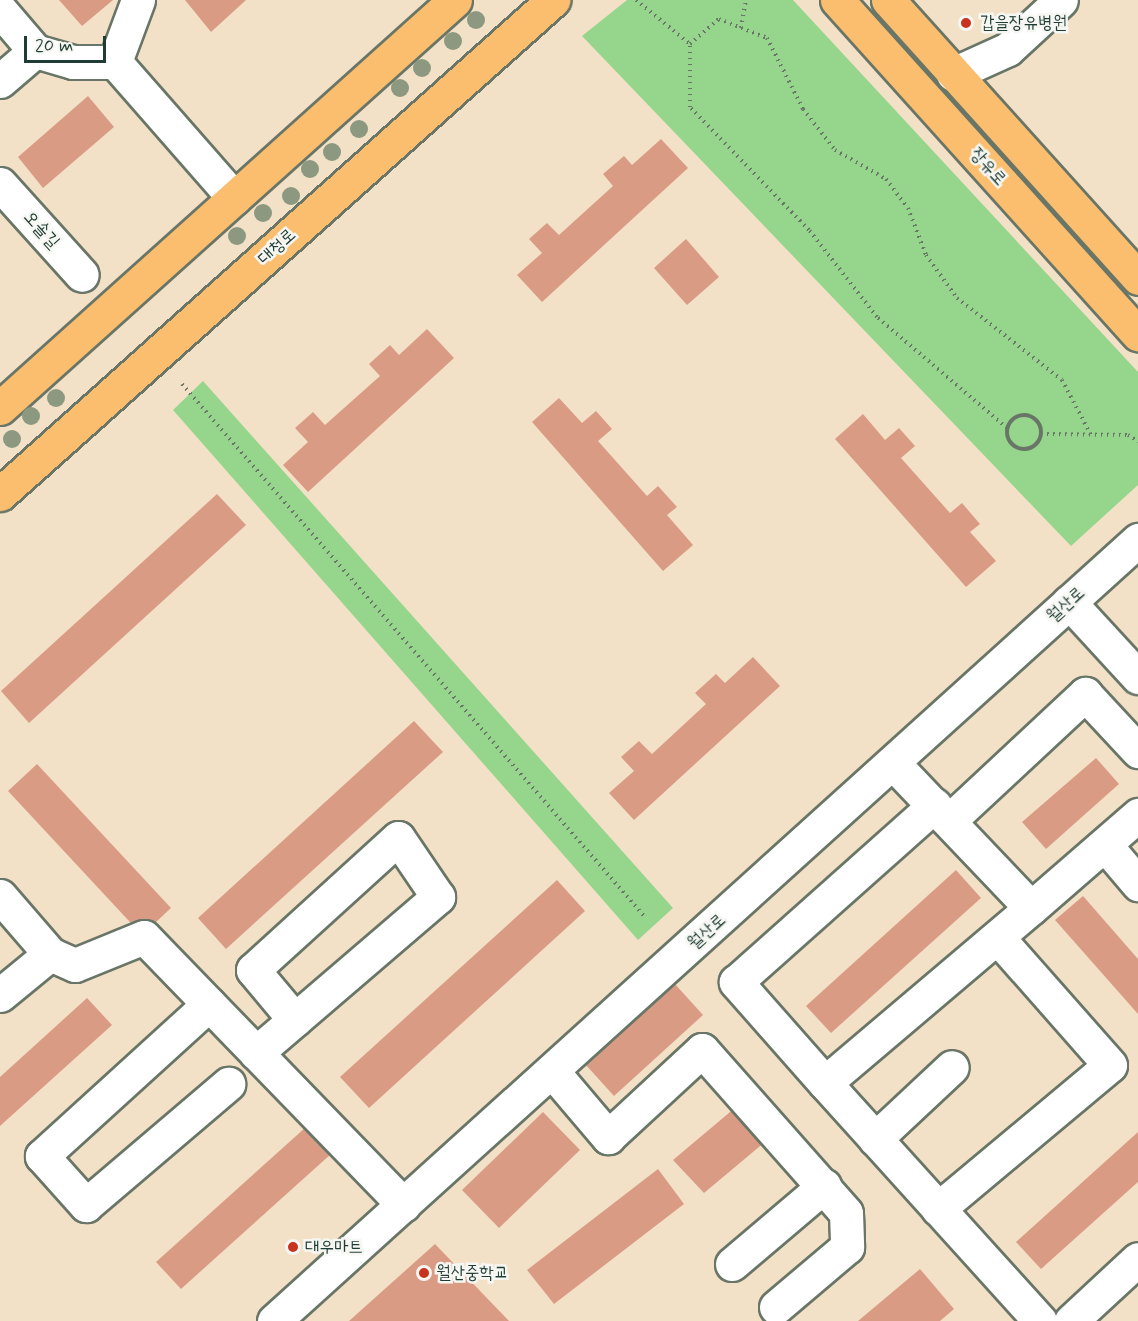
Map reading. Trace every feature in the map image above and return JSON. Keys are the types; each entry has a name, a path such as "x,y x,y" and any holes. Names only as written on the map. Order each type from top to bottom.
{"main road":[{"path":"0,408 455,0"},
{"name":"대청로","path":"0,494 553,0"},
{"name":"장유로","path":"837,0 1138,334"},
{"name":"장유로","path":"888,0 1138,278"}],"street":[{"path":"115,62 138,0"},
{"path":"953,74 1008,49 1061,0"},
{"path":"0,10 35,51 73,62 115,62 234,198"},
{"path":"0,81 35,51"},
{"name":"오솔길","path":"0,184 82,275"},
{"name":"월산로","path":"274,1321 1138,540"},
{"path":"1069,602 1138,677"},
{"path":"1040,1321 736,982 1085,694 1138,751"},
{"path":"893,763 1031,908"},
{"path":"825,1083 1106,846 1138,815"},
{"path":"256,1053 295,1020 438,897 398,838 253,970 295,1020"},
{"path":"1106,846 1138,884"},
{"path":"1,900 50,954 75,965 144,937 404,1205"},
{"path":"938,1209 1110,1065 998,938"},
{"path":"0,995 50,954"},
{"path":"208,1004 42,1156 86,1205 228,1084"},
{"path":"552,1071 608,1137 702,1050 846,1213 847,1247 776,1306"},
{"path":"875,1139 952,1067"},
{"path":"732,1264 824,1186"},
{"path":"1071,1321 1138,1259"}],"path":[{"path":"636,0 690,44"},
{"path":"741,28 746,0"},
{"path":"1007,428 1013,418 1024,414 1035,418 1041,434 1036,444 1021,449 1011,444 1007,428 877,317 809,230 690,106 690,44 718,19 767,38 803,109 835,150 886,179 908,208 926,255 957,298 1062,380 1091,435"},
{"path":"182,384 645,917"},
{"path":"1041,434 1128,435 1138,441"}],"green space":[{"path":"627,0 793,0 1138,372 1138,485 1071,546 582,36"},
{"path":"203,381 673,908 638,940 173,410"}],"building":[{"path":"59,0 113,0 82,26"},
{"path":"185,0 246,0 211,32"},
{"path":"88,96 114,127 43,188 18,157"},
{"path":"661,139 688,168 542,302 517,275 542,253 529,239 547,223 559,235 613,186 603,174 624,156 632,165"},
{"path":"686,239 719,277 687,305 654,268"},
{"path":"427,329 454,358 308,492 283,465 308,442 295,428 313,412 325,425 380,376 369,364 390,345 399,355"},
{"path":"559,398 582,423 596,411 612,429 598,441 647,496 658,486 677,507 667,515 693,545 663,571 532,422"},
{"path":"863,414 885,440 899,428 915,446 901,458 950,513 962,503 980,524 970,532 996,561 966,587 835,439"},
{"path":"217,494 246,525 29,723 1,691"},
{"path":"753,657 780,686 634,820 609,793 634,771 621,757 639,741 652,754 706,704 695,693 716,674 725,683"},
{"path":"414,721 443,752 226,949 198,918"},
{"path":"1096,758 1119,784 1046,849 1022,822"},
{"path":"37,764 171,908 142,935 8,791"},
{"path":"956,870 981,898 831,1033 806,1006"},
{"path":"557,880 585,911 369,1108 340,1077"},
{"path":"1083,896 1138,959 1138,1014 1055,920"},
{"path":"674,983 703,1015 614,1096 585,1064"},
{"path":"87,998 112,1025 0,1126 0,1077"},
{"path":"736,1107 766,1141 704,1193 673,1160"},
{"path":"543,1112 580,1150 499,1228 462,1190"},
{"path":"306,1127 331,1154 181,1289 156,1262"},
{"path":"1138,1132 1138,1182 1041,1269 1016,1242"},
{"path":"658,1169 684,1204 554,1304 527,1270"},
{"name":"월산중학교","path":"435,1244 509,1321 349,1321"},
{"path":"920,1269 954,1309 940,1321 858,1321"}],"place":[{"name":"갑을장유병원","path":"966,23"},
{"name":"대우마트","path":"293,1247"},
{"name":"월산중학교","path":"424,1273"}]}
